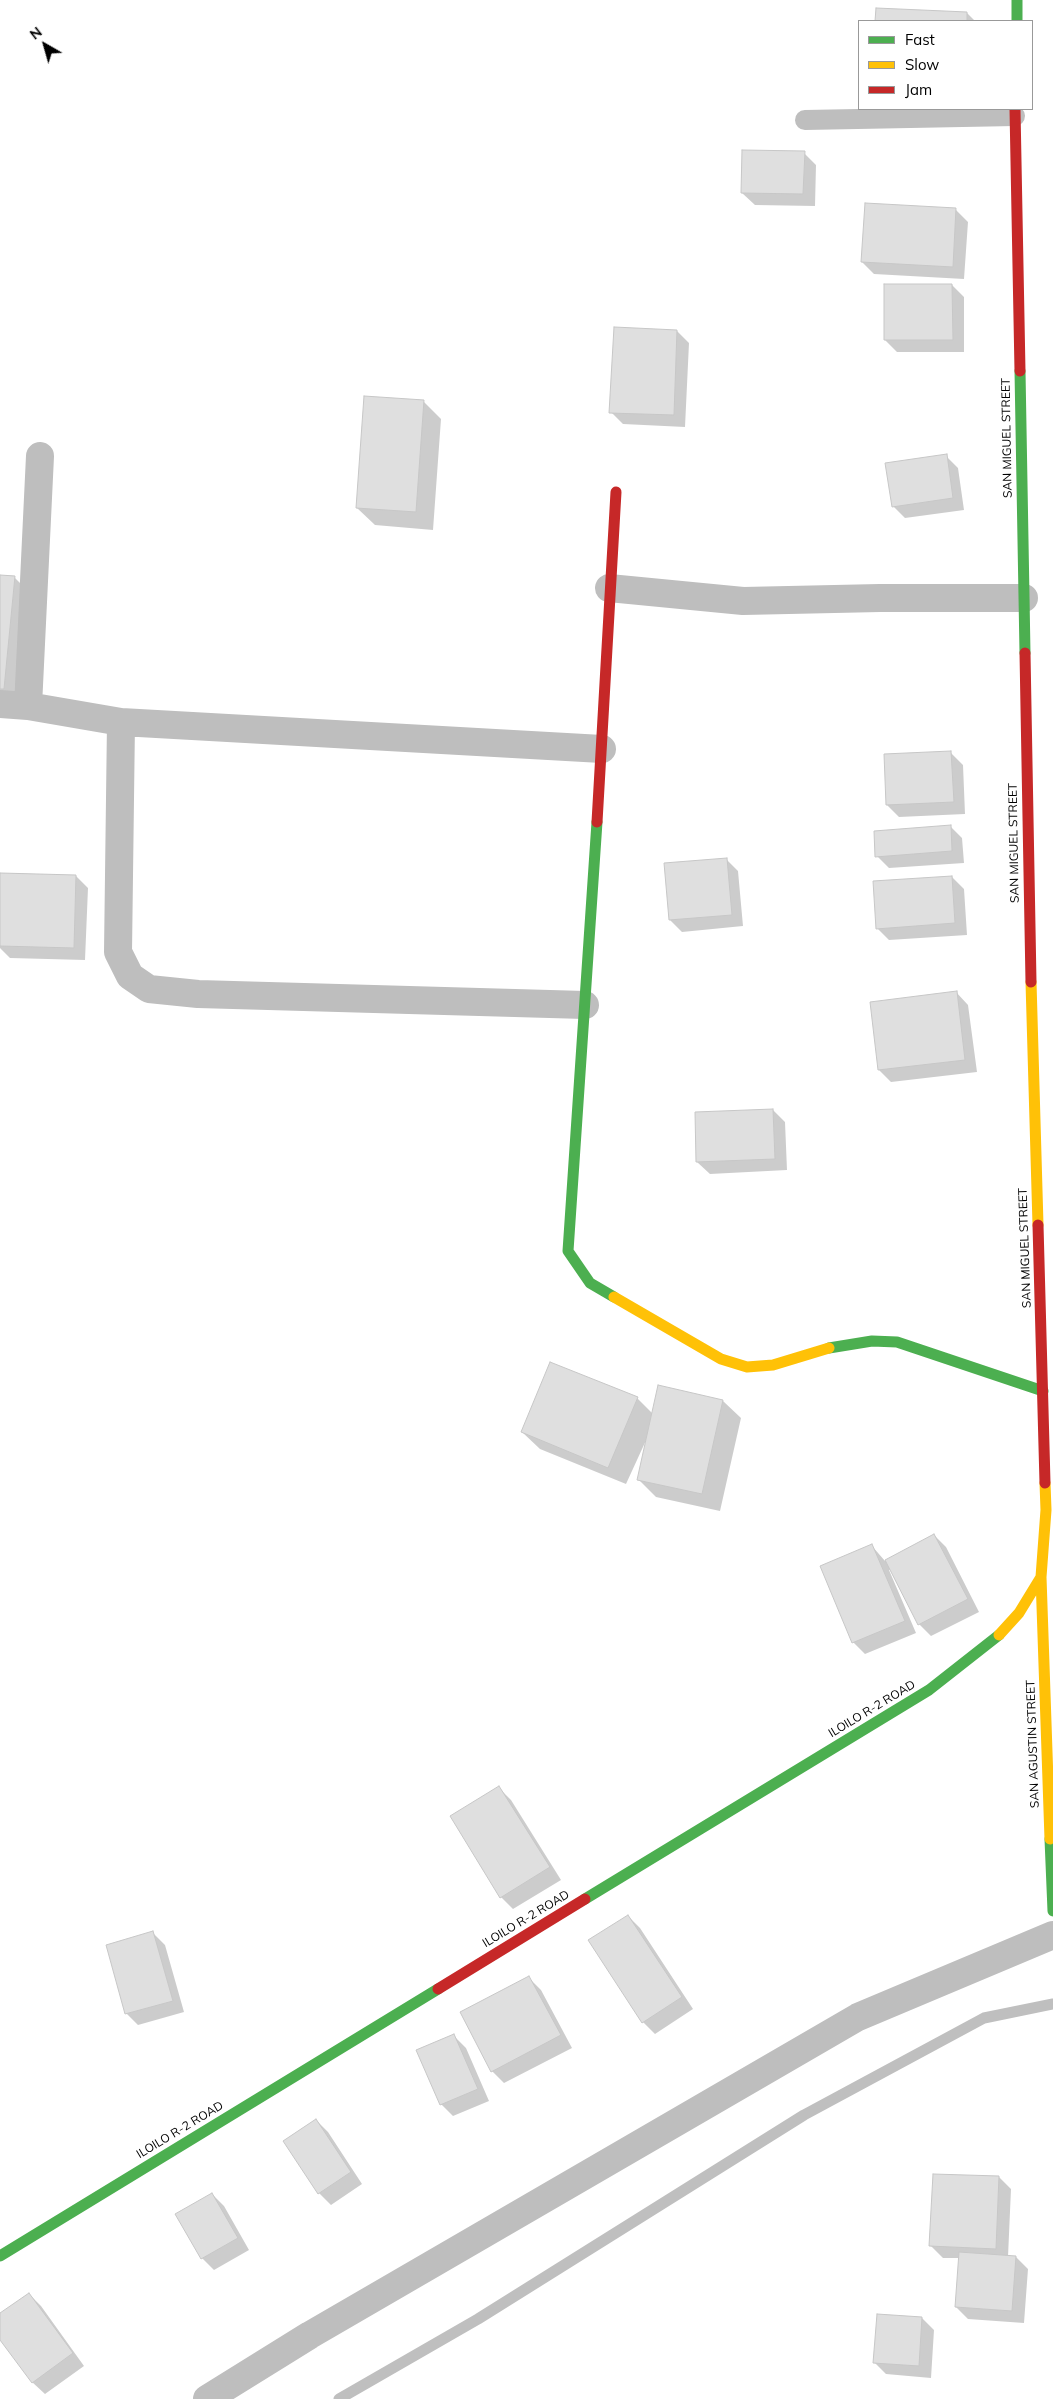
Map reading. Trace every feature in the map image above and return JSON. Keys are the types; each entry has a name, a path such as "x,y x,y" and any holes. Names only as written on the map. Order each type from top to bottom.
{"main road":[{"path":"1017,0 1017,20"},
{"name":"SAN MIGUEL STREET","path":"1015,112 1030,924 1046,1510 1041,1576"},
{"path":"616,492 609,588 602,749 568,1251 590,1283 721,1359 747,1367 772,1365 836,1346 872,1340 897,1342 1043,1391"},
{"name":"SAN AGUSTIN STREET","path":"1041,1576 1053,1910"},
{"name":"ILOILO R-2 ROAD","path":"0,2256 929,1690 993,1642 1019,1613 1041,1576"}],"street":[{"path":"28,706 40,456"},
{"path":"609,588 743,601 880,598 1024,598"},
{"path":"0,704 28,706 121,722 602,749"},
{"path":"121,722 118,952 130,976 149,989 198,994 585,1004"},
{"path":"207,2399 310,2334 858,2017 1053,1935"}],"lane":[{"path":"805,120 1015,112"}],"building":[{"path":"876,8 967,12 967,20 875,20"},
{"path":"742,150 805,151 803,194 741,193"},
{"path":"865,203 956,208 953,267 861,262"},
{"path":"884,284 952,284 953,340 884,340"},
{"path":"614,327 677,330 674,415 609,413"},
{"path":"364,396 424,400 416,512 356,508"},
{"path":"947,454 953,498 892,507 885,463"},
{"path":"0,575 15,576 4,689 0,689"},
{"path":"951,751 954,802 886,805 884,754"},
{"path":"951,825 952,851 875,857 874,831"},
{"path":"727,858 732,915 669,920 664,863"},
{"path":"0,873 76,875 74,948 0,946"},
{"path":"952,876 955,923 876,929 873,881"},
{"path":"957,991 965,1060 878,1070 870,1002"},
{"path":"773,1109 775,1159 696,1162 695,1112"},
{"path":"550,1362 638,1397 608,1468 521,1432"},
{"path":"658,1385 723,1400 702,1494 637,1480"},
{"path":"934,1534 968,1599 918,1625 885,1560"},
{"path":"872,1544 905,1621 852,1643 820,1566"},
{"path":"499,1786 550,1867 500,1898 450,1816"},
{"path":"628,1915 682,1997 642,2023 588,1940"},
{"path":"153,1931 173,2001 125,2014 106,1945"},
{"path":"529,1976 561,2035 491,2072 460,2012"},
{"path":"454,2034 478,2089 440,2105 416,2050"},
{"path":"316,2119 351,2172 318,2194 283,2141"},
{"path":"933,2174 999,2176 996,2249 929,2246"},
{"path":"212,2193 238,2238 201,2259 175,2214"},
{"path":"959,2252 1016,2256 1012,2311 955,2307"},
{"path":"29,2293 73,2353 32,2383 0,2340 0,2313"},
{"path":"877,2314 922,2317 919,2366 873,2363"}],"waterway":[{"path":"339,2399 478,2319 804,2115 984,2018 1053,2004"}],"traffic: fast":[{"path":"1017,0 1017,20"},
{"path":"1020,371 1025,653"},
{"path":"597,822 568,1251 590,1283 614,1297"},
{"path":"829,1348 872,1341 897,1342 1043,1391"},
{"path":"585,1899 929,1690 999,1635"},
{"path":"1050,1839 1053,1911"},
{"path":"0,2256 438,1989"}],"traffic: slow":[{"path":"1031,982 1038,1225"},
{"path":"614,1297 721,1359 747,1367 773,1365 829,1348"},
{"path":"1045,1483 1046,1510 1041,1577 1050,1839"},
{"path":"999,1635 1019,1613 1041,1577"}],"traffic: jam":[{"path":"1015,110 1020,371"},
{"path":"597,822 616,492"},
{"path":"1025,653 1031,982"},
{"path":"1038,1225 1045,1483"},
{"path":"438,1989 585,1899"}]}
